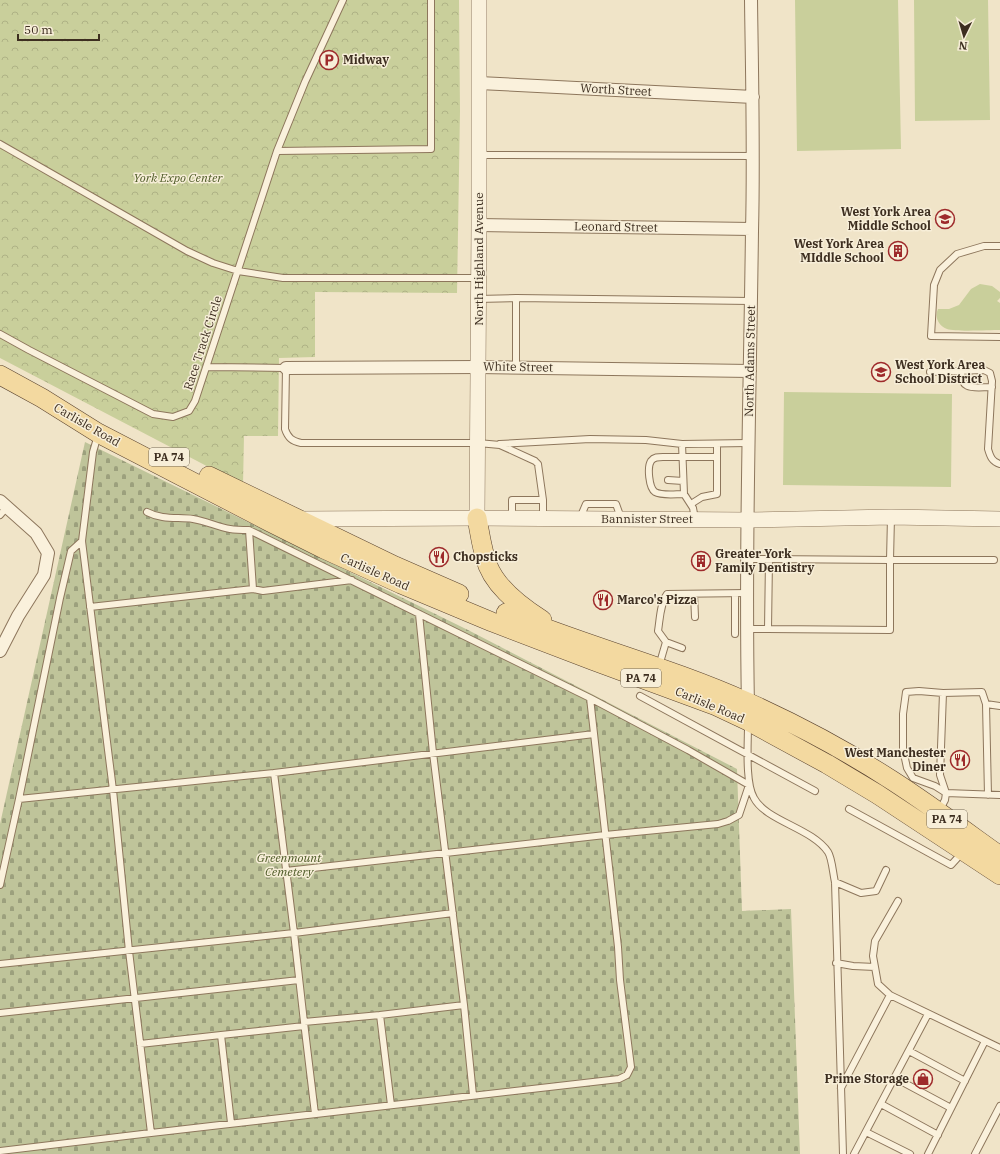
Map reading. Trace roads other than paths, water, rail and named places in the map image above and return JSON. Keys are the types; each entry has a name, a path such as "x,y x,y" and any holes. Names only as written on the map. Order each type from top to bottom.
{"main road":[{"name":"PA 74","path":"0,375 42,398"},
{"name":"Carlisle Road","path":"42,398 98,433 324,549 401,584 499,624 714,705 748,721 871,790 1000,875"},
{"name":"Carlisle Road","path":"42,398 104,424 295,519 442,587 512,616 658,667 748,702 800,727 850,754 894,782 1000,856"},
{"path":"209,491 268,516 281,519 295,519"},
{"path":"477,518 482,548 488,567 496,579 510,595 530,612 569,636"}],"street":[{"name":"North Highland Avenue","path":"477,518 479,0"},
{"name":"North Adams Street","path":"748,721 748,443 753,156 751,0"},
{"name":"Worth Street","path":"479,84 753,97"},
{"name":"Leonard Street","path":"479,225 752,230"},
{"name":"White Street","path":"286,368 478,367 750,371"},
{"path":"0,651 18,616 44,575 48,553 36,533 2,507"},
{"name":"Bannister Street","path":"295,519 512,518 748,520 890,517 1000,519"}],"lane":[{"name":"Race Track Circle","path":"0,334 153,414 173,417 189,412 196,401 277,150 305,82 343,0"},
{"path":"277,150 431,149 431,0"},
{"path":"0,144 187,251 213,263 238,271 283,278 478,278"},
{"path":"479,155 753,156"},
{"path":"1000,246 984,246 957,254 940,270 934,285 931,336 1000,337"},
{"path":"478,299 516,298 751,301"},
{"path":"516,298 516,368"},
{"path":"207,367 286,368 285,429 287,436 294,441 301,443 478,442 497,445 590,439 646,440 682,444 748,443"},
{"path":"961,370 961,380 964,385 970,387 992,387"},
{"path":"930,372 984,370 990,373 992,387 988,449 990,458 1000,464"},
{"path":"98,433 93,452 82,541 151,1133"},
{"path":"682,444 684,494 693,508 695,520"},
{"path":"691,504 702,497 717,494 717,444"},
{"path":"497,445 535,461 538,464 543,500 543,519"},
{"path":"684,494 666,494 656,492 652,488 649,468 651,461 656,457 717,457"},
{"path":"650,479 657,480"},
{"path":"668,480 683,481"},
{"path":"512,518 512,500 543,500"},
{"path":"147,512 155,516 205,521 229,529 249,530 590,698 750,785"},
{"path":"735,623 768,629 890,630 890,517"},
{"path":"249,530 253,589"},
{"path":"0,885 20,799 60,598 71,551 82,541"},
{"path":"748,559 994,560"},
{"path":"768,629 769,559"},
{"path":"90,607 253,589 262,591 352,580"},
{"path":"682,648 666,642 658,631 664,598 667,594 748,593"},
{"path":"694,594 694,616"},
{"path":"735,594 735,634"},
{"path":"420,614 433,753 464,1005 473,1095"},
{"path":"658,667 666,642"},
{"path":"988,794 986,704 982,692 906,692 903,714 903,749 907,768 913,778 935,786 946,793 1000,795"},
{"path":"938,812 945,800 946,793 940,775 943,693"},
{"path":"640,696 815,791"},
{"path":"0,1151 619,1079 627,1075 631,1067 620,980 618,947 590,698"},
{"path":"986,704 1000,706"},
{"path":"748,721 750,785 754,798 763,809 818,841 829,853 834,882 842,1154"},
{"path":"20,799 274,772 594,734"},
{"path":"274,772 314,1114"},
{"path":"286,871 605,835 718,824 739,815 750,785"},
{"path":"849,808 951,865 964,850"},
{"path":"834,882 861,893 876,891 886,870"},
{"path":"898,901 875,941 873,956 878,984 890,995 1000,1048"},
{"path":"0,964 294,933 453,913"},
{"path":"836,963 853,966 874,967"},
{"path":"0,1013 299,980"},
{"path":"840,1089 890,995"},
{"path":"140,1044 464,1005"},
{"path":"854,1154 928,1014"},
{"path":"380,1015 391,1105"},
{"path":"221,1035 231,1123"},
{"path":"928,1154 985,1041"},
{"path":"909,1051 965,1081"},
{"path":"895,1078 951,1108"},
{"path":"881,1104 938,1135"},
{"path":"974,1154 1000,1106"},
{"path":"866,1132 910,1154"}],"place":[{"name":"Midway","path":"329,60"},
{"name":"West York Area Middle School","path":"945,219"},
{"name":"West York Area MIddle School","path":"898,251"},
{"name":"West York Area School District","path":"881,372"},
{"name":"Chopsticks","path":"439,557"},
{"name":"Greater York Family Dentistry","path":"701,561"},
{"name":"Marco's Pizza","path":"603,600"},
{"name":"West Manchester Diner","path":"960,760"},
{"name":"Prime Storage","path":"923,1079"}],"park label":[{"name":"York Expo Center","path":"178,178"},
{"name":"Greenmount Cemetery","path":"289,865"}]}
